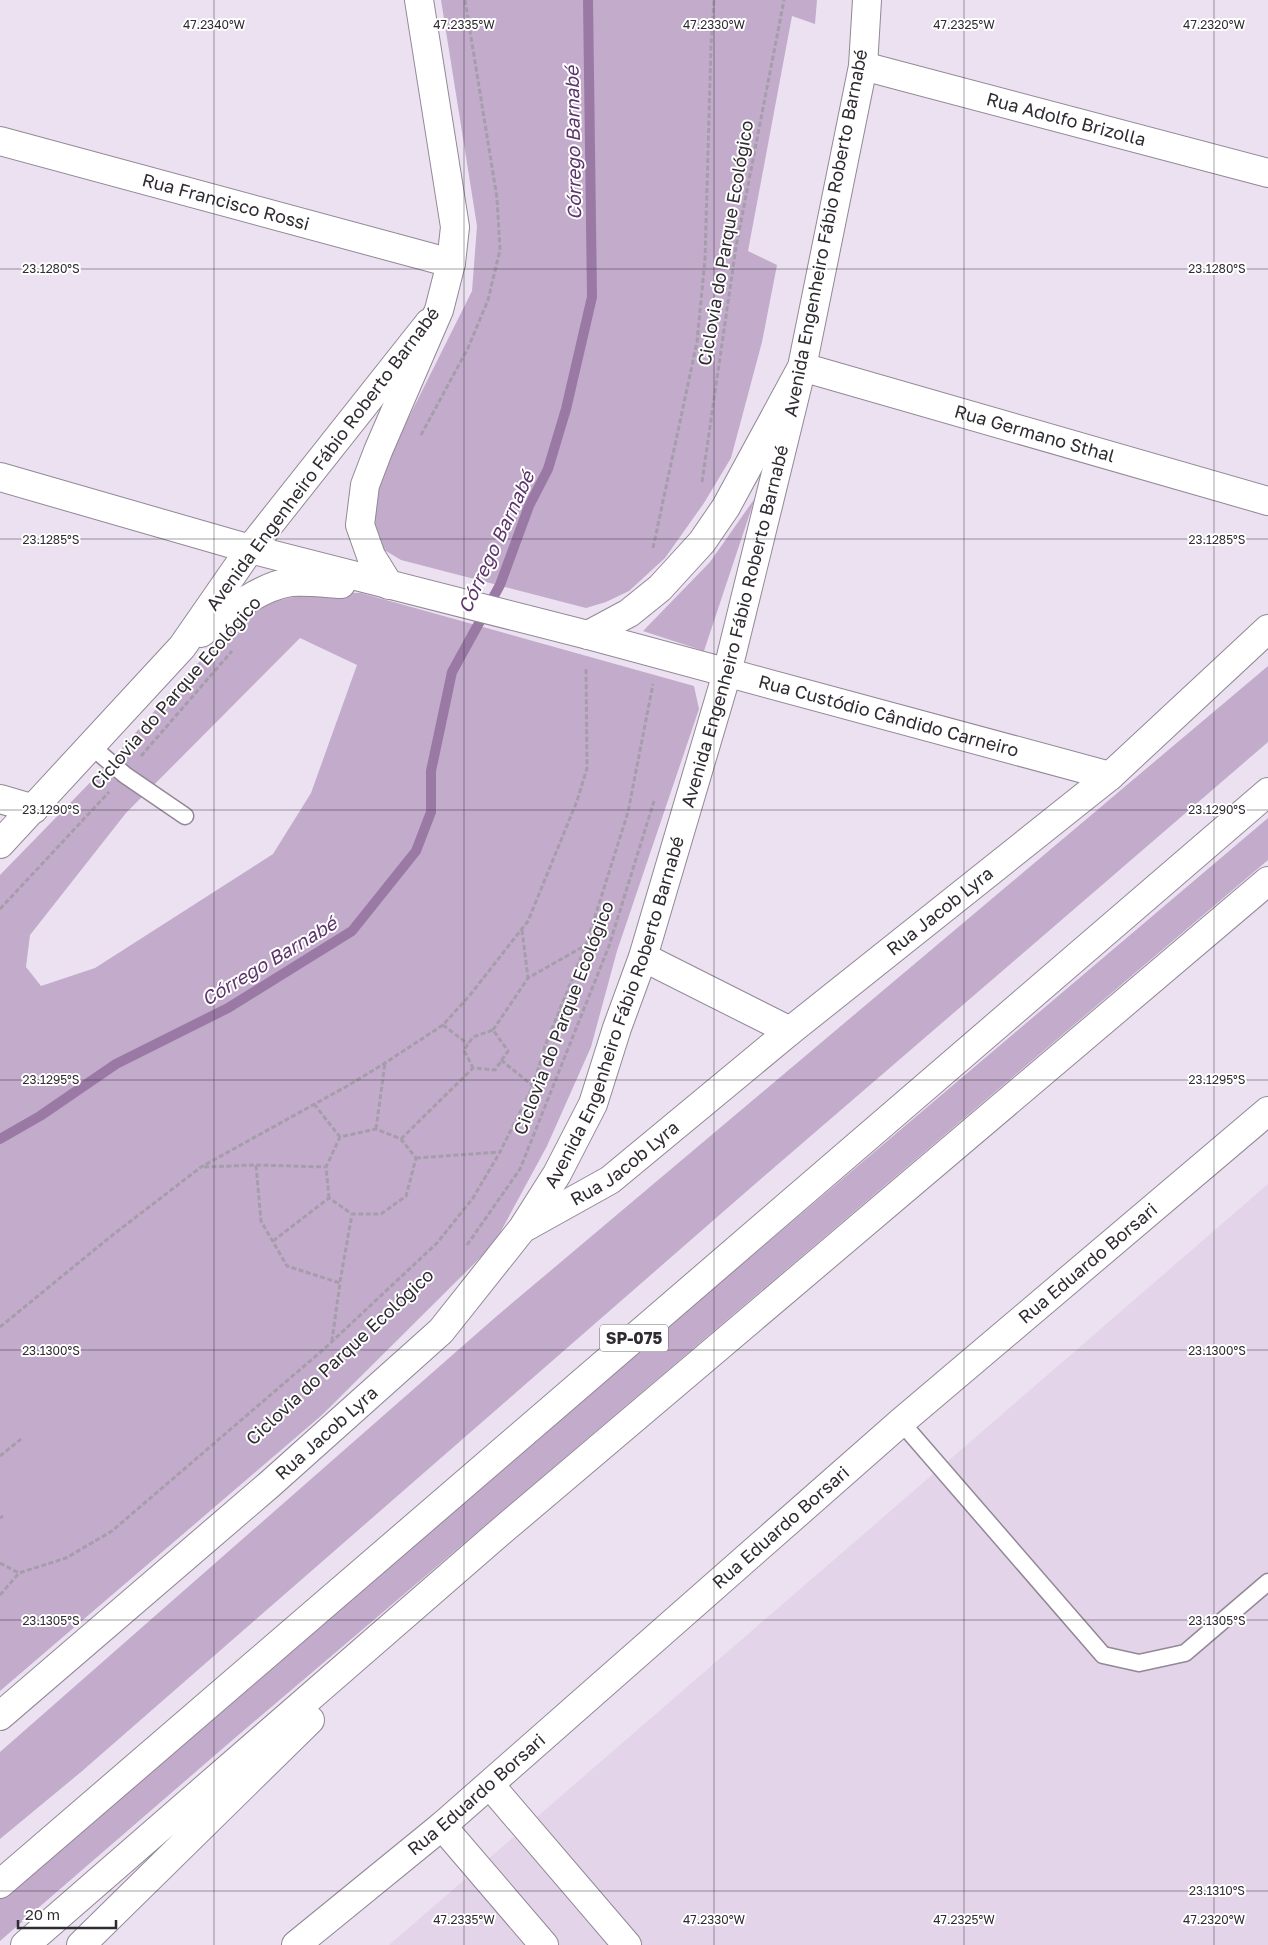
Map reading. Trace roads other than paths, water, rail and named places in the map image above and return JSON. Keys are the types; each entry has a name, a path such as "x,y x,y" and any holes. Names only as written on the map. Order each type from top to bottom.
{"main road":[{"name":"Avenida Engenheiro Fábio Roberto Barnabé","path":"0,844 182,647 250,549 439,310 451,264 455,227 419,0"},
{"name":"Avenida Engenheiro Fábio Roberto Barnabé","path":"522,1229 557,1174 593,1104 617,1028 643,957 727,673 802,367 863,66 867,0"},
{"name":"Rua Adolfo Brizolla","path":"863,66 1268,173"},
{"name":"Rua Francisco Rossi","path":"0,141 451,264"},
{"path":"399,587 371,556 360,525 365,485 378,450 439,310"},
{"name":"Rua Germano Sthal","path":"802,367 1268,501"},
{"path":"588,635 629,613 660,588 702,542 726,507 802,367"},
{"name":"Rua Custódio Cândido Carneiro","path":"0,477 250,549 588,635 1110,776"},
{"path":"182,647 242,602 261,592 290,582 399,587"},
{"name":"Rua Jacob Lyra","path":"0,1716 270,1484 441,1331 522,1229 610,1180 790,1031 1110,776 1268,629"},
{"name":"SP-075","path":"0,1884 1268,792"},
{"path":"0,800 34,809"},
{"path":"25,1945 499,1534 1268,881"},
{"path":"643,957 790,1031"},
{"name":"Rua Eduardo Borsari","path":"296,1945 490,1785 901,1422 1268,1111"},
{"path":"82,1945 499,1534"},
{"path":"490,1785 627,1945"},
{"path":"442,1826 544,1945"}],"lane":[{"path":"91,746 125,775 185,816"},
{"path":"901,1422 1103,1654 1139,1663 1185,1654 1268,1582"}],"waterway":[{"name":"Córrego Barnabé","path":"0,1139 40,1116 116,1064 228,1008 352,931 416,851 431,812 431,771 452,672 500,585 529,506 548,469 566,409 592,297 588,0"}]}
